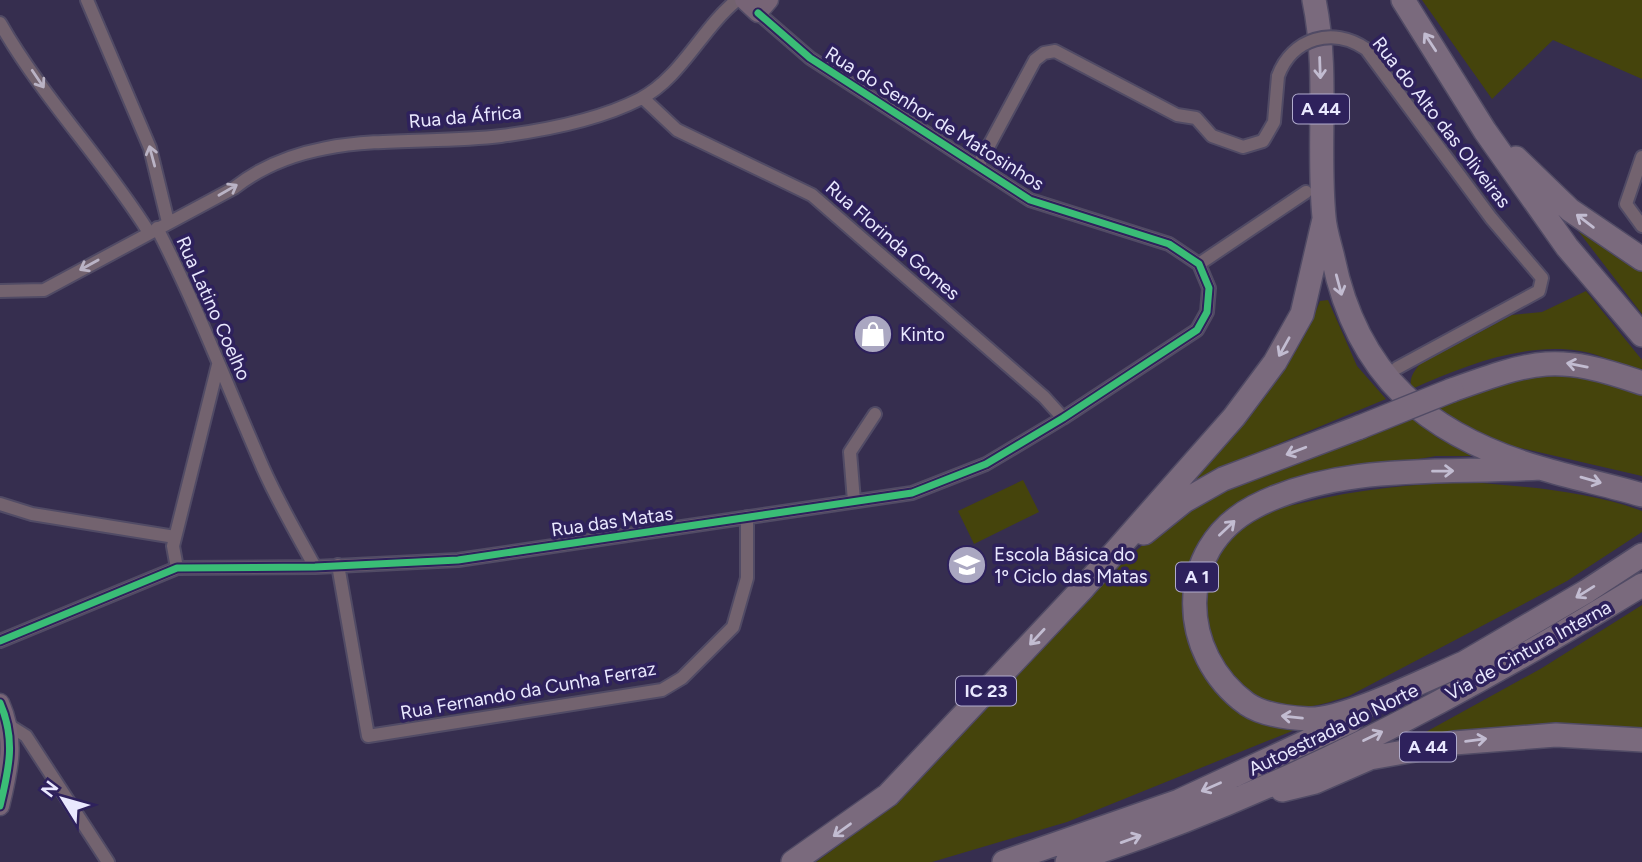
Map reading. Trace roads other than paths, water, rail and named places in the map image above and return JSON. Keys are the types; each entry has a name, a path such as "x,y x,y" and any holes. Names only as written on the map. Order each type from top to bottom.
{"highway":[{"name":"A 44","path":"1314,0 1320,63 1324,219 1348,312 1361,342 1388,379 1431,419 1485,447 1539,468 1642,495"},
{"path":"1403,0 1485,131 1567,247 1642,335"},
{"path":"1458,84 1514,156 1561,201 1602,233 1642,259"},
{"name":"IC 23","path":"793,862 888,795 1084,587 1234,417 1275,362 1302,314 1324,219"},
{"path":"1084,587 1184,501 1223,479 1451,390 1535,363 1568,362 1642,383"},
{"name":"A 1","path":"1471,660 1329,718 1278,716 1248,705 1218,677 1202,649 1193,617 1194,587 1201,563 1227,526 1253,508 1287,494 1338,480 1440,470 1539,468"},
{"name":"Autoestrada do Norte","path":"1004,862 1179,801 1317,738 1471,660 1642,555"},
{"name":"Via de Cintura Interna","path":"1067,862 1221,804 1376,735 1498,669 1642,585"},
{"name":"A 44","path":"1221,804 1315,782 1370,758 1454,743 1507,737 1556,736 1642,740"}],"main road":[{"name":"Rua do Senhor de Matosinhos","path":"744,0 764,6"},
{"path":"0,703 10,726 9,770 0,807"}],"street":[{"path":"87,0 150,148 158,227"},
{"name":"Rua da África","path":"0,291 44,290 234,188 251,174 301,152 355,143 502,136 604,114 643,98 664,81 737,0"},
{"name":"Rua do Senhor de Matosinhos","path":"764,6 810,58 1030,200 1169,244 1199,264"},
{"name":"Rua Latino Coelho","path":"0,23 59,111 128,199 158,227 195,302 218,366 262,466 316,567"},
{"name":"Rua do Alto das Oliveiras","path":"978,166 1035,60 1044,53 1055,51 1177,115 1196,118 1212,136 1243,147 1263,141 1274,122 1278,76 1284,60 1311,40 1335,36 1353,40 1366,50 1490,218 1542,278 1539,291 1397,368"},
{"name":"Rua Florinda Gomes","path":"643,98 677,130 812,195 1044,397 1063,418"},
{"path":"1642,157 1626,204 1642,226"},
{"path":"1199,264 1306,192"},
{"name":"Rua das Matas","path":"0,641 177,568 316,567 458,560 912,493 986,464 1063,418 1197,330 1207,312 1209,288 1199,264"},
{"path":"177,568 173,546 218,366"},
{"path":"854,501 850,452 876,414"},
{"path":"0,504 32,514 175,537"},
{"name":"Rua Fernando da Cunha Ferraz","path":"338,565 368,736 662,690 682,678 733,627 747,578 747,517"},
{"path":"10,726 26,736 108,862"}],"place":[{"name":"Kinto","path":"873,334"},
{"name":"Escola Básica do 1º Ciclo das Matas","path":"967,565"}]}
